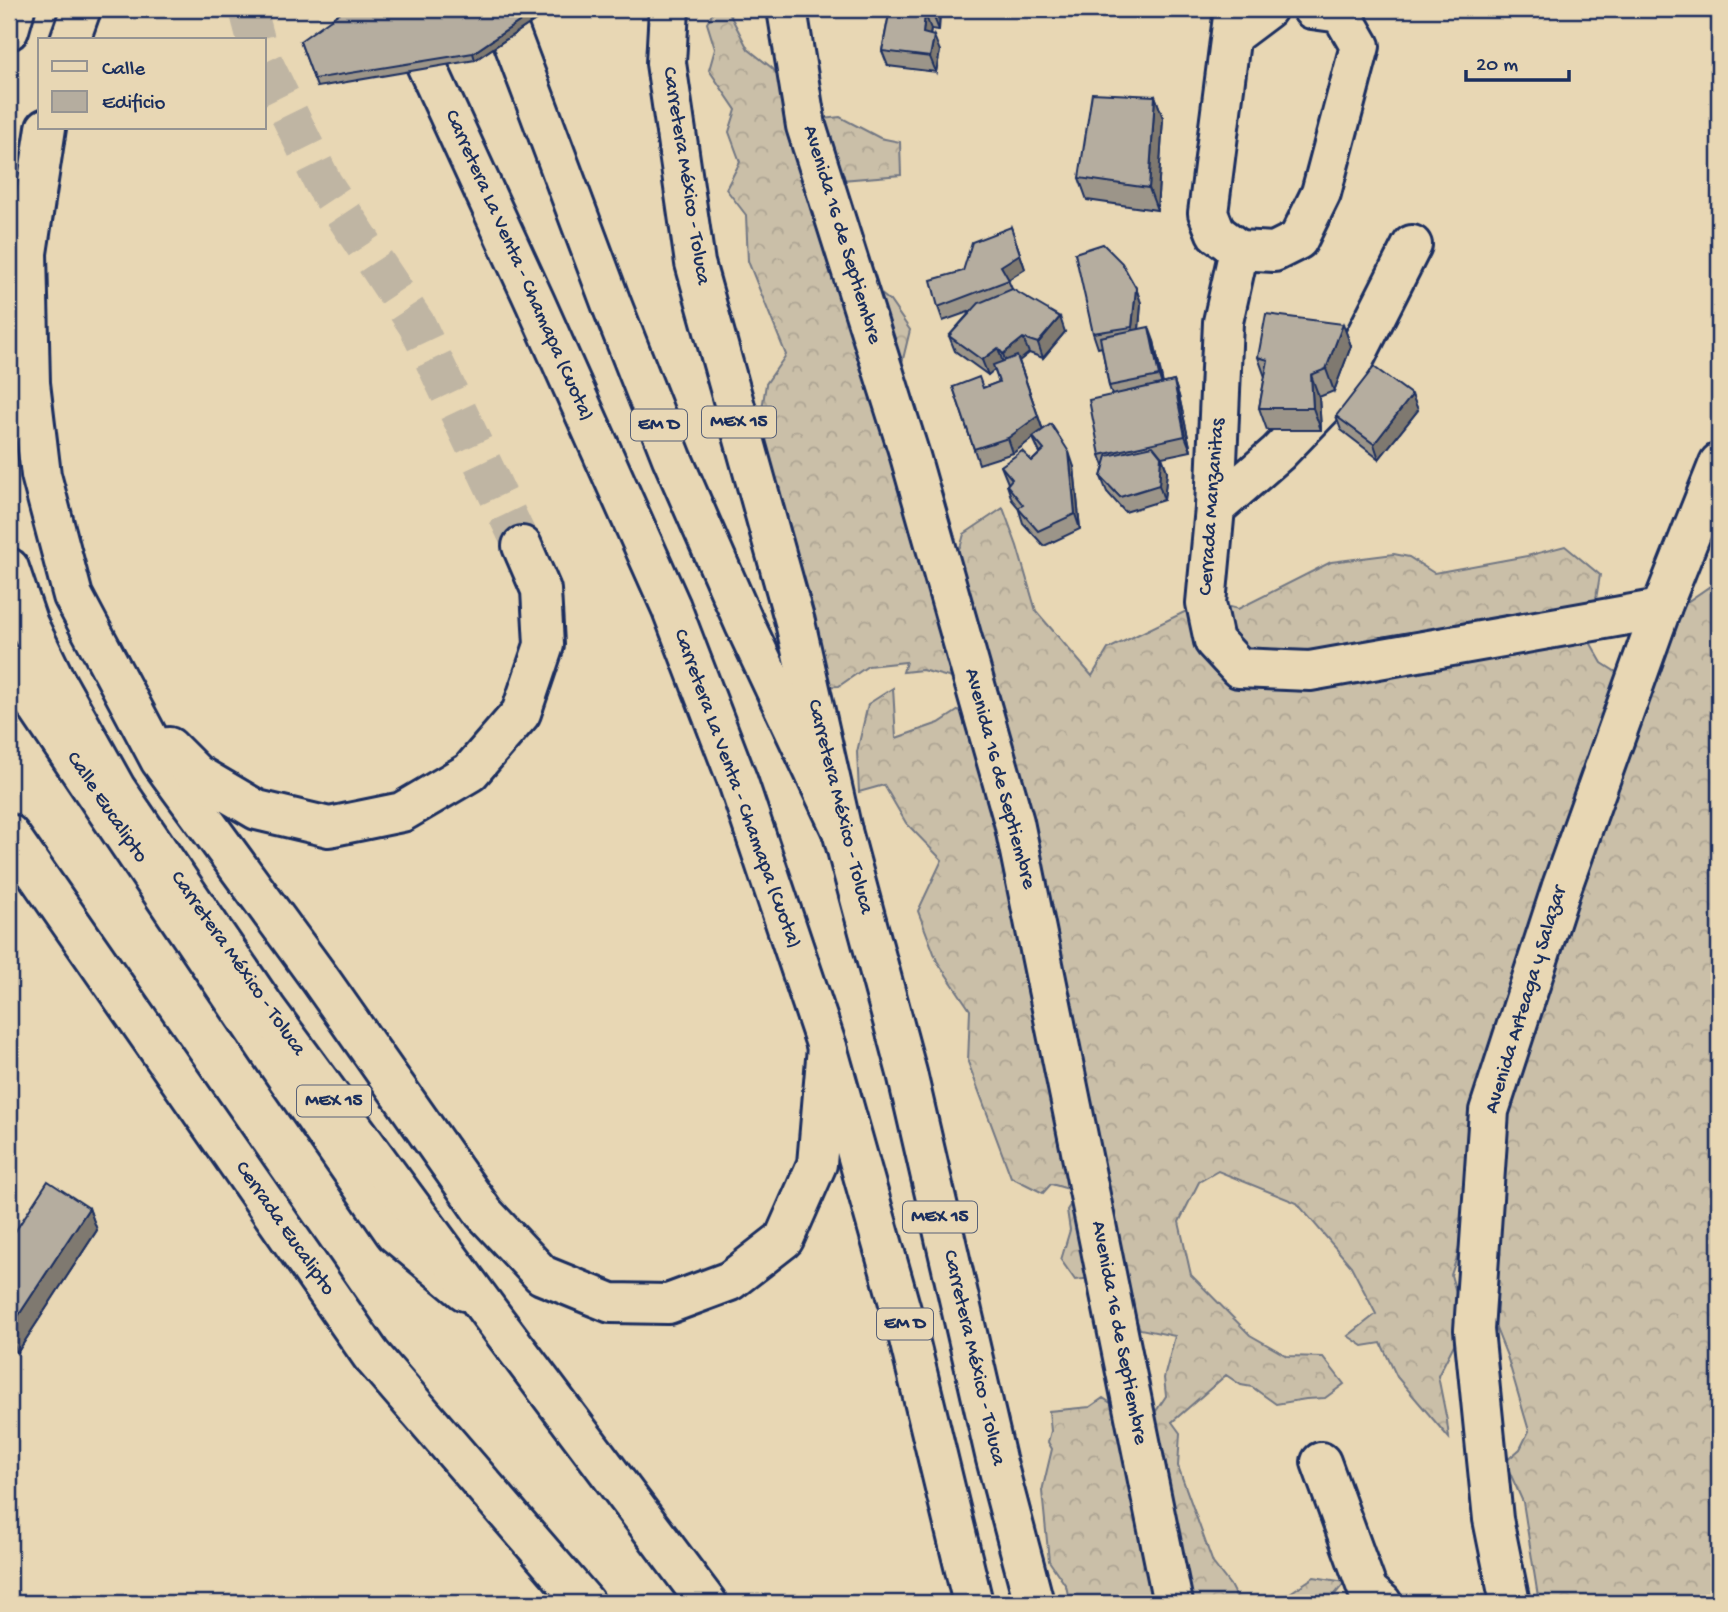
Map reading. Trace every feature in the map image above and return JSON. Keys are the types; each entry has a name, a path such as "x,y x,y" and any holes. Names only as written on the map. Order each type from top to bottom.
{"main road":[{"path":"9,30 15,9"},
{"path":"71,38 81,9"},
{"name":"Carretera La Venta - Chamapa (Cuota)","path":"404,9 412,34 536,302 671,607 738,782 827,1047 908,1335 973,1603"},
{"name":"EM D","path":"501,9 672,458 842,831"},
{"name":"Carretera México - Toluca","path":"669,9 666,63 695,263 795,622 842,831 907,1073 996,1459 1034,1603"},
{"name":"Avenida 16 de Septiembre","path":"787,9 806,126 910,456 1014,822 1172,1603"},
{"path":"1267,9 1232,22 1208,213 1216,233 1238,250 1274,252 1298,240 1321,193 1360,46 1341,13 1312,9"},
{"path":"46,130 27,253 30,383 40,475 73,596 160,760 320,979 484,1213 542,1275 611,1303 668,1304 730,1281 784,1239 817,1164 827,1047"},
{"path":"1215,509 1278,453 1338,391 1412,245"},
{"name":"Cerrada Manzanitas","path":"1238,250 1223,322 1215,509 1206,603 1214,641 1239,668 1310,671 1661,609"},
{"name":"Avenida Arteaga y Salazar","path":"1510,1603 1493,1519 1474,1330 1489,1111 1561,889 1661,609 1719,463"},
{"path":"136,713 196,774 257,810 329,827 402,812 470,772 521,713 544,645 541,590 522,546"},
{"name":"Carretera México - Toluca","path":"9,568 28,624 55,680 116,789 266,1009 707,1603"},
{"name":"Calle Eucalipto","path":"9,664 275,1060 396,1233 488,1311"},
{"name":"Cerrada Eucalipto","path":"9,834 371,1355 585,1603"},
{"path":"1321,1462 1368,1591 1382,1603"}],"green space":[{"path":"715,9 727,9 748,49 772,68 812,117 840,117 880,138 900,142 901,175 842,180 851,270 890,301 910,330 897,384 954,558 964,534 1003,508 1036,611 1092,676 1108,649 1207,601 1238,609 1331,562 1394,554 1409,557 1434,573 1527,556 1565,546 1600,575 1586,635 1602,663 1624,677 1655,624 1719,580 1719,1603 1539,1603 1523,1502 1505,1462 1520,1449 1529,1431 1507,1356 1491,1316 1472,1213 1451,1275 1465,1323 1438,1376 1449,1438 1397,1377 1381,1343 1363,1346 1348,1336 1376,1314 1351,1266 1297,1203 1218,1171 1199,1182 1179,1222 1191,1275 1250,1335 1287,1356 1323,1357 1344,1384 1325,1398 1276,1404 1252,1387 1241,1385 1226,1375 1172,1422 1180,1433 1178,1466 1213,1563 1230,1585 1239,1603 1070,1603 1066,1586 1049,1561 1042,1491 1052,1449 1048,1442 1051,1431 1049,1411 1090,1407 1103,1398 1118,1408 1126,1420 1154,1414 1166,1396 1164,1378 1175,1336 1140,1329 1119,1275 1075,1280 1061,1260 1070,1230 1067,1210 1079,1192 1051,1184 1043,1193 1011,1177 968,1062 970,1010 937,961 918,911 942,860 906,823 884,785 859,792 857,752 868,704 893,688 896,738 939,723 962,708 975,711 1000,693 984,670 952,678 922,670 903,672 906,662 868,666 839,686 815,687 764,449 767,437 758,425 766,384 786,355 748,261 746,215 726,189 740,162 729,132 736,110 709,70 715,49 707,23"},
{"path":"1314,1577 1345,1582 1328,1603 1275,1603"}],"building":[{"path":"345,9 538,9 473,53 314,79 300,41"},
{"path":"890,9 934,9 933,15 925,14 923,33 934,36 930,57 882,51"},
{"path":"1092,93 1155,96 1149,188 1079,178"},
{"path":"1011,227 1020,254 1001,266 1009,280 938,307 931,280 963,271 972,242"},
{"path":"1103,244 1122,263 1136,288 1132,327 1093,333 1075,253"},
{"path":"1012,289 1060,317 1038,343 1023,338 1003,354 998,348 982,360 949,336 979,303"},
{"path":"1266,314 1343,324 1326,369 1311,375 1313,408 1259,408 1268,360 1258,357"},
{"path":"1149,327 1159,376 1109,386 1100,337"},
{"path":"1017,356 1038,416 1008,438 974,449 953,387 979,377 983,388 999,382 993,365"},
{"path":"1374,367 1412,395 1374,444 1336,416"},
{"path":"1174,381 1185,436 1100,455 1089,400"},
{"path":"1051,424 1069,452 1075,514 1038,531 1018,508 1023,505 1007,485 1012,479 1001,466 1022,451 1032,461 1044,450 1033,437"},
{"path":"1153,446 1161,456 1159,485 1120,497 1101,477 1107,456"},
{"path":"48,1181 89,1208 9,1330 9,1241"}],"tunnel":[{"path":"248,9 255,38"},
{"path":"266,67 323,183 417,325 522,546"}]}
